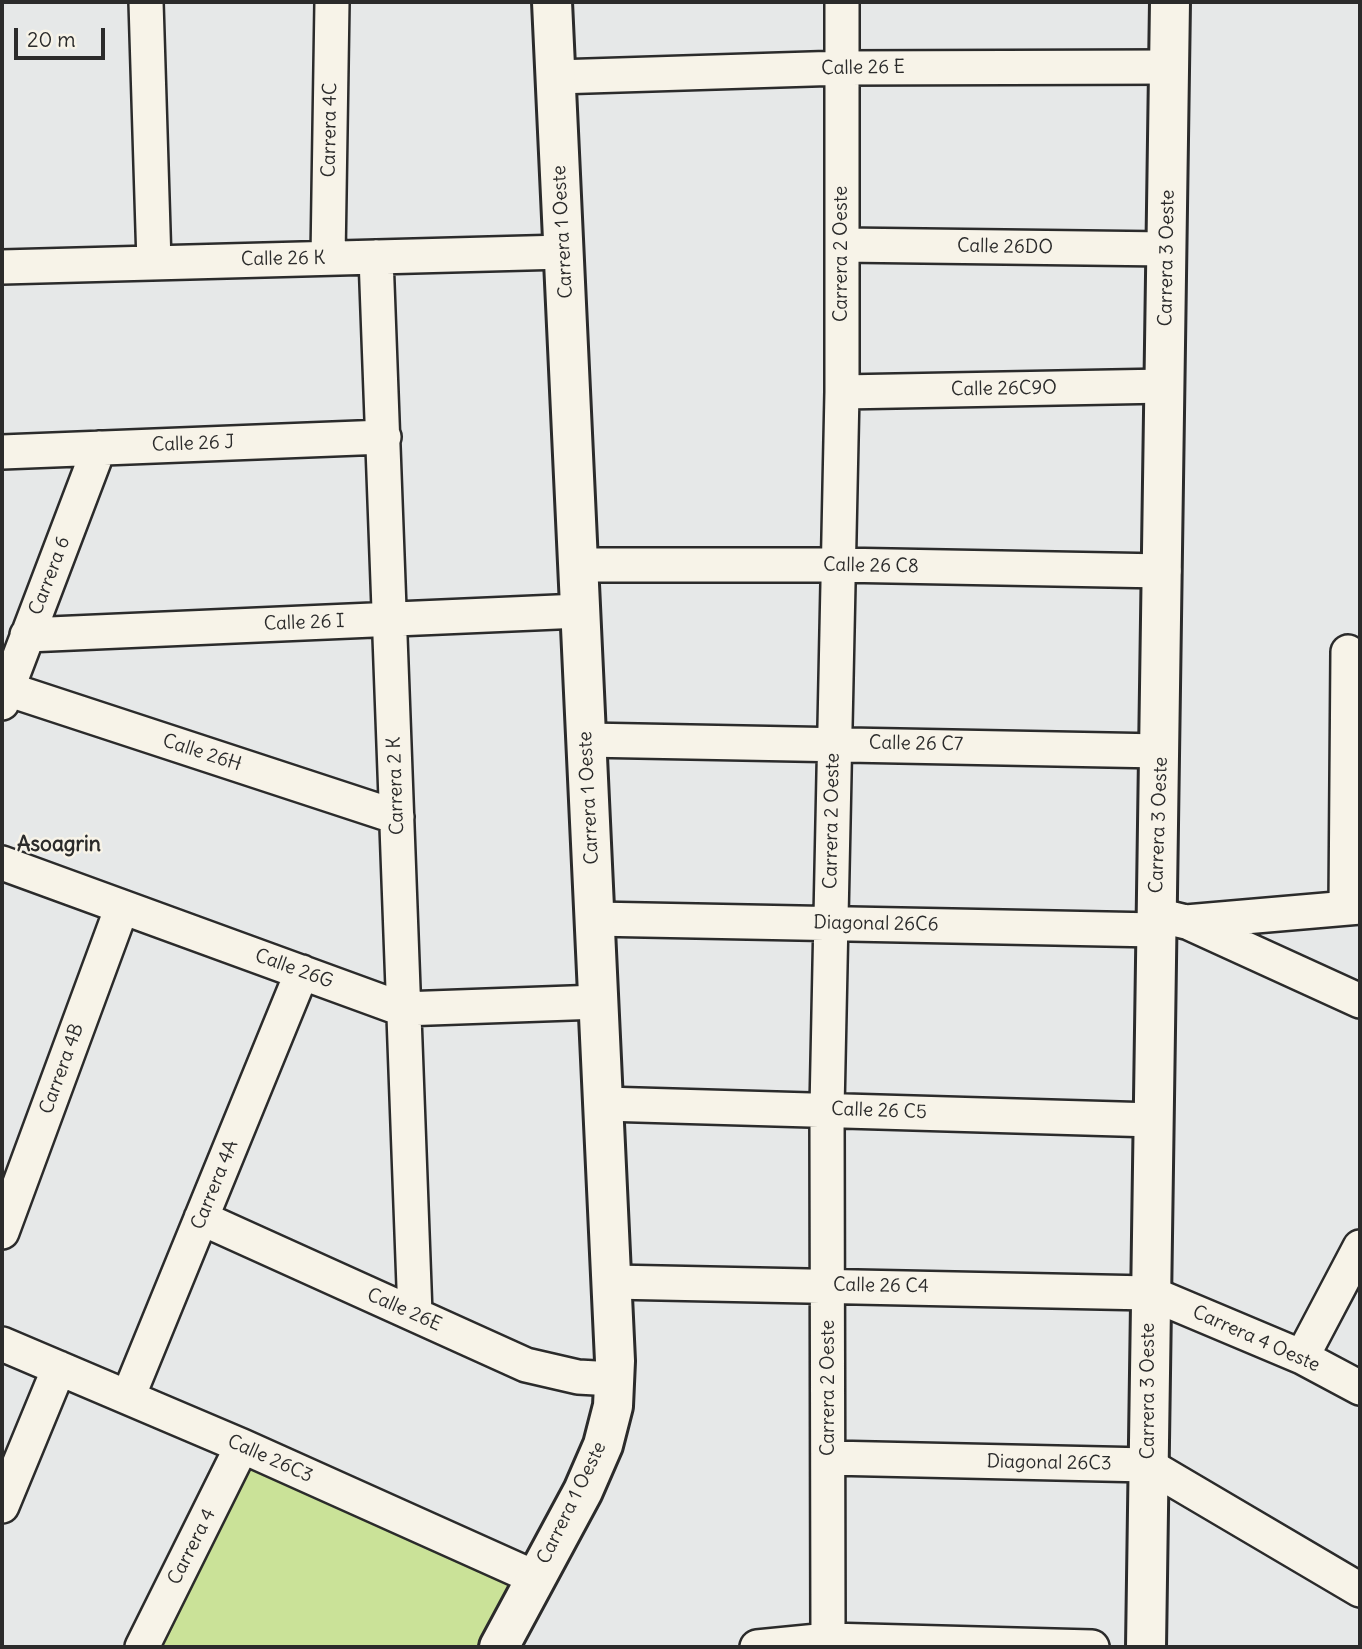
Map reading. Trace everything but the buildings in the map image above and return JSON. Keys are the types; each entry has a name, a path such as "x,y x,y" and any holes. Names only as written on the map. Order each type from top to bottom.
{"street":[{"path":"145,2 153,262"},
{"name":"Carrera 4C","path":"328,258 332,2"},
{"name":"Carrera 1 Oeste","path":"499,1647 583,1491 603,1445 613,1406 614,1379 604,1104 552,2"},
{"name":"Carrera 2 Oeste","path":"828,1640 827,1109 842,392 842,2"},
{"name":"Carrera 3 Oeste","path":"1146,1647 1154,1120 1166,922 1161,751 1170,2"},
{"name":"Calle 26 E","path":"556,77 843,68 1170,67"},
{"name":"Calle 26DO","path":"842,245 1168,249"},
{"name":"Calle 26 K","path":"2,267 564,252"},
{"name":"Carrera 2 K","path":"376,257 415,1314"},
{"name":"Calle 26C9O","path":"842,392 1166,386"},
{"name":"Calle 26 J","path":"2,452 384,437"},
{"name":"Carrera 6","path":"4,696 99,448"},
{"name":"Calle 26 C8","path":"578,565 837,565 1164,571"},
{"name":"Calle 26 I","path":"27,635 580,611"},
{"path":"1348,652 1353,907"},
{"name":"Calle 26H","path":"4,696 397,817"},
{"name":"Calle 26 C7","path":"586,740 834,742 1161,751"},
{"name":"Calle 26G","path":"2,863 402,1009 599,1002"},
{"name":"Carrera 4B","path":"2,1232 122,906"},
{"name":"Diagonal 26C6","path":"594,919 830,923 1166,922 1353,907"},
{"name":"Diagonal 26C6","path":"1166,922 1360,1001"},
{"name":"Carrera 4A","path":"128,1397 302,972"},
{"name":"Calle 26 C5","path":"604,1104 1154,1120"},
{"name":"Calle 26E","path":"201,1218 526,1365 579,1377 614,1379"},
{"path":"1302,1357 1360,1247"},
{"name":"Calle 26 C4","path":"612,1282 1150,1293"},
{"name":"Carrera 4 Oeste","path":"1150,1293 1302,1357 1360,1388"},
{"name":"Calle 26C3","path":"2,1344 242,1446 536,1578"},
{"path":"2,1506 59,1368"},
{"name":"Carrera 4","path":"142,1647 242,1446"},
{"name":"Diagonal 26C3","path":"829,1458 1149,1465 1360,1590"},
{"path":"757,1647 828,1640 1092,1647"}],"green space":[{"path":"249,1456 514,1581 484,1647 152,1647"}],"district":[{"name":"Asoagrin","path":"59,845"}]}
